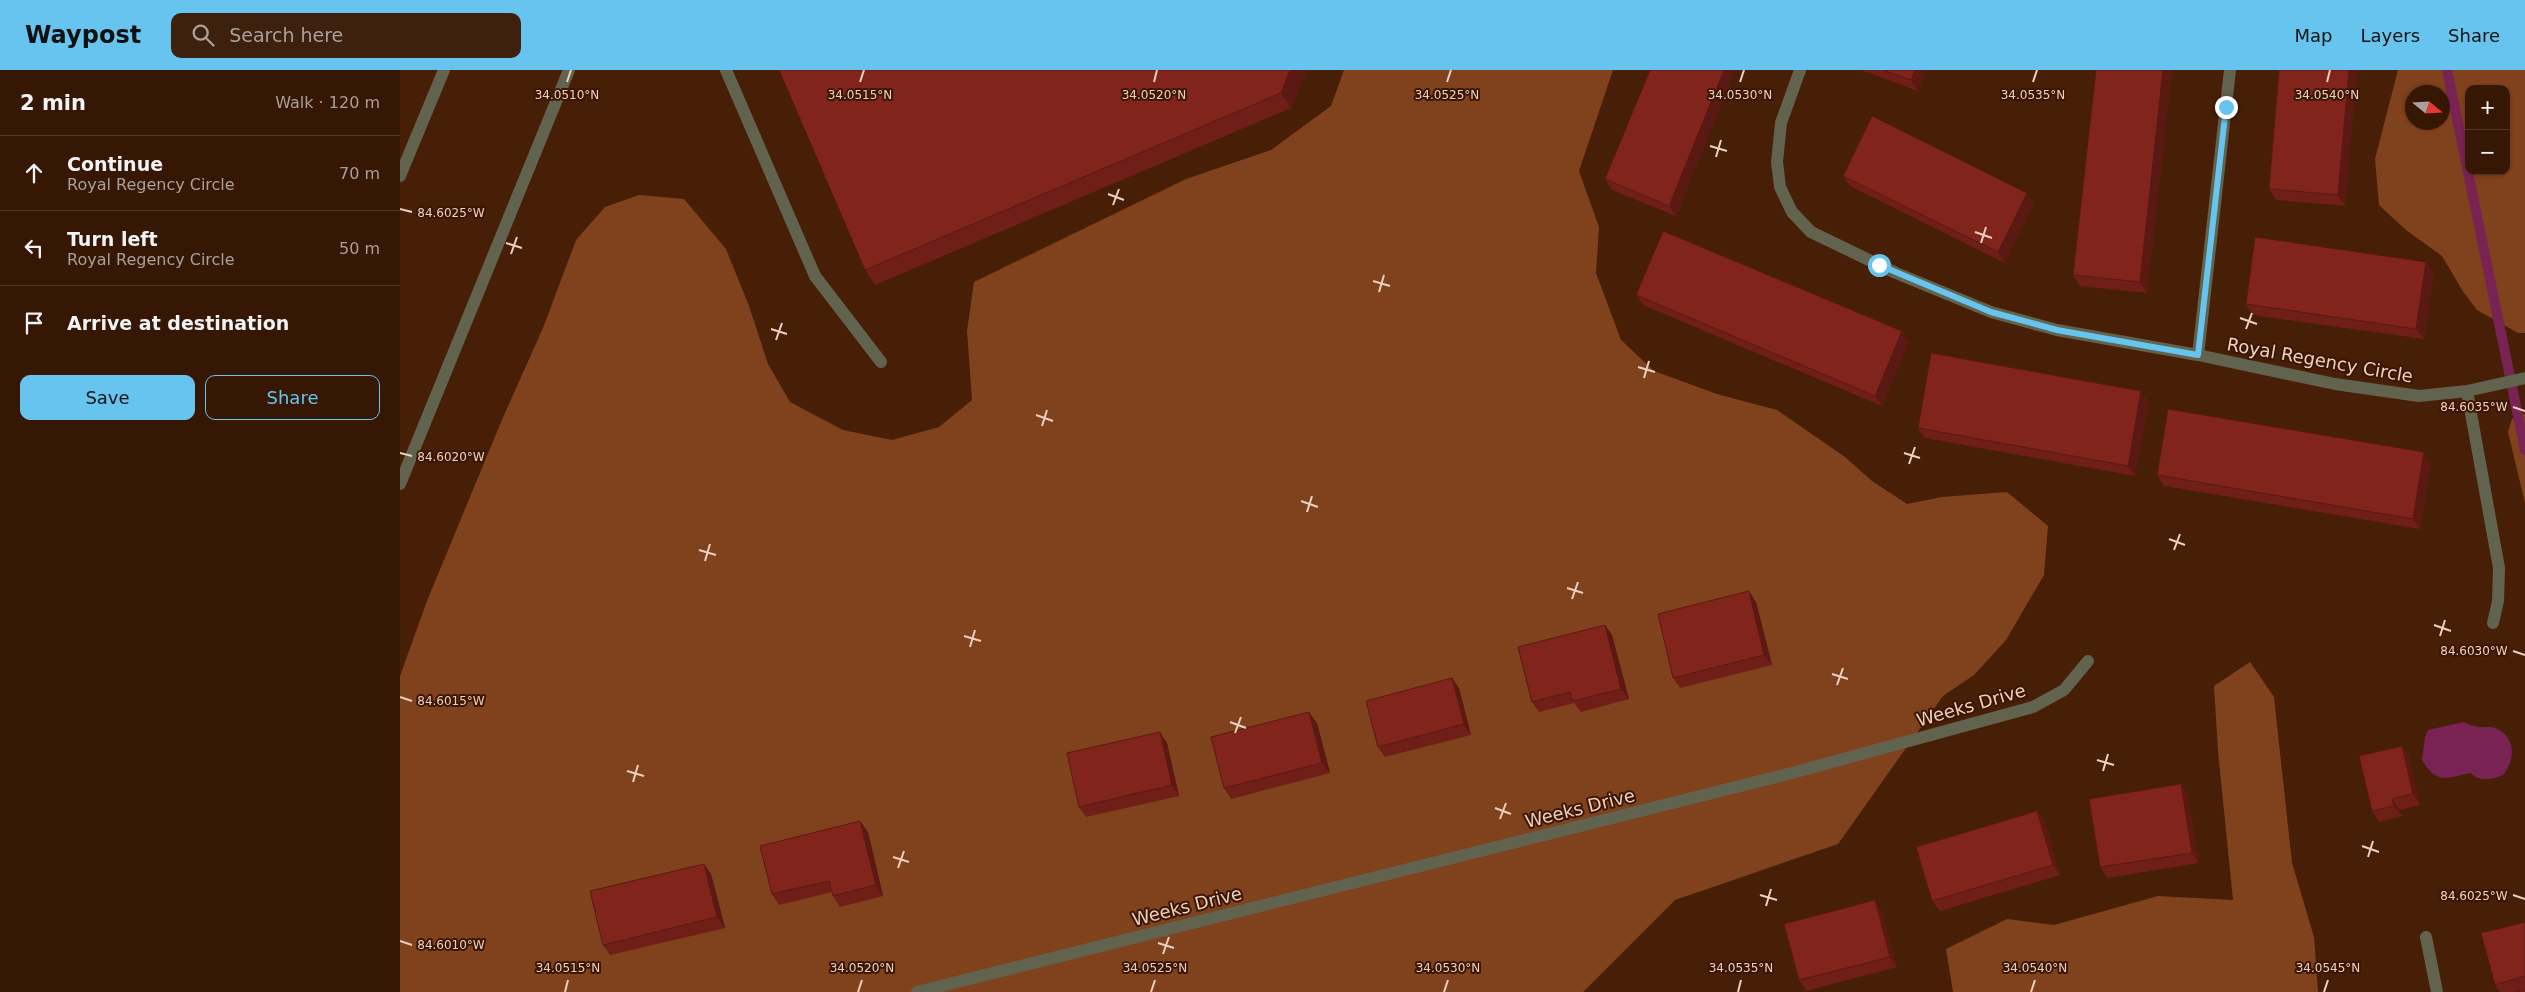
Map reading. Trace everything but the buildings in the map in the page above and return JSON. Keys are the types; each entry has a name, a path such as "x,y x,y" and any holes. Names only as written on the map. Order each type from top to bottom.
{"street":[{"path":"400,176 444,70"},
{"path":"400,484 569,70"},
{"path":"726,70 815,276 881,362"},
{"name":"Royal Regency Circle","path":"1800,70 1781,123 1777,162 1780,187 1792,212 1812,232 1896,273 1991,312 2057,330 2198,355 2335,384 2419,396 2467,391 2525,378"},
{"path":"2198,355 2230,70"},
{"path":"2467,391 2499,568 2498,601 2492,623"},
{"name":"Weeks Drive","path":"917,992 1792,773 2025,709 2064,690 2088,661"},
{"path":"2426,938 2437,992"}],"shaded area":[{"path":"1344,70 1613,70 1579,171 1599,227 1596,273 1621,340 1654,371 1717,394 1777,410 1845,457 1872,481 1907,504 1942,497 2007,492 2048,526 2044,575 2006,640 1974,675 1943,696 1838,844 1675,900 1583,992 400,992 400,676 427,601 501,422 543,328 576,240 605,207 639,195 684,199 726,249 749,306 768,364 790,402 843,430 892,440 939,427 972,400 967,331 974,282 1186,179 1271,150 1331,106"},
{"path":"2398,70 2525,70 2525,333 2518,333 2477,310 2462,290 2442,256 2406,230 2379,205 2375,159"},
{"path":"2525,413 2525,503 2508,432 2512,419"},
{"path":"2250,662 2274,697 2292,863 2314,937 2318,992 1953,992 1946,949 2007,919 2054,925 2158,896 2233,900 2218,751 2214,686"},
{"path":"2464,722 2477,727 2495,728 2507,737 2512,749 2512,756 2503,775 2486,779 2478,778 2470,773 2442,778 2427,768 2422,760 2425,737 2428,730"}],"waterway":[{"path":"2447,70 2525,450"}],"route":[{"path":"1879,265 1991,312 2057,330 2198,355 2226,107"}]}
